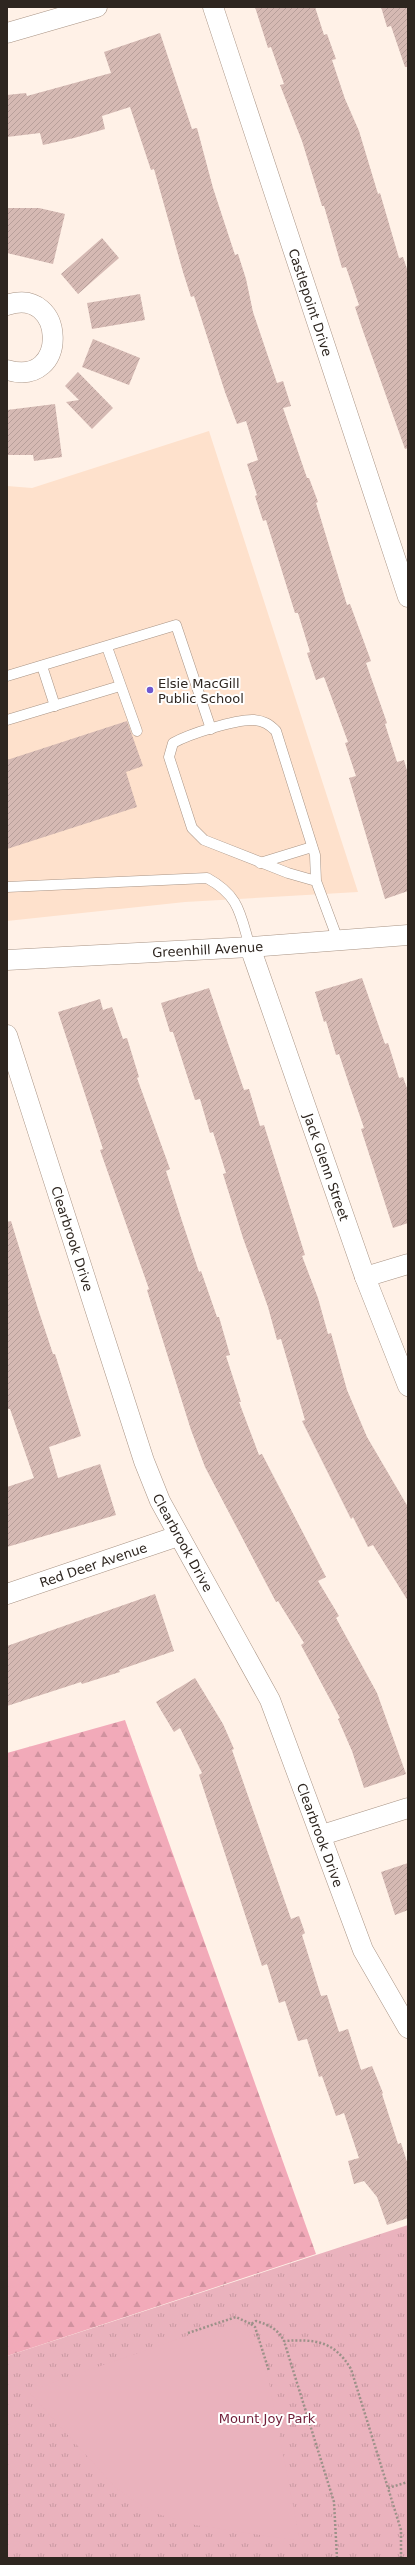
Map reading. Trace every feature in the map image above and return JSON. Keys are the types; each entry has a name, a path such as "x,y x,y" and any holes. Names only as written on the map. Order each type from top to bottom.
{"street":[{"path":"7,33 97,7"},
{"name":"Castlepoint Drive","path":"213,7 408,597"},
{"path":"7,305 24,303 35,307 44,313 54,333 53,345 49,356 42,365 31,371 20,373 7,370"},
{"name":"Greenhill Avenue","path":"7,960 250,947 408,935"},
{"name":"Jack Glenn Street","path":"250,947 366,1277 408,1386"},
{"name":"Clearbrook Drive","path":"7,1036 144,1461 160,1501 270,1700 322,1835 363,1950 408,2028"},
{"path":"366,1277 408,1264"},
{"name":"Red Deer Avenue","path":"7,1594 178,1536"},
{"path":"322,1835 408,1808"}],"lane":[{"path":"7,676 176,625 211,729"},
{"path":"107,647 120,686 138,731"},
{"path":"42,666 55,706"},
{"path":"7,720 120,686"},
{"path":"316,881 260,863 204,840 192,828 169,757 173,743 211,729 254,720 268,724 276,731 312,847 316,881 338,940"},
{"path":"260,863 312,847"},
{"path":"7,887 207,878 224,888 237,905 250,947"}],"path":[{"path":"188,2333 236,2317 251,2324 255,2327 269,2371"},
{"path":"251,2324 256,2321 271,2327 279,2332 284,2341 334,2502 337,2558"},
{"path":"284,2341 304,2340 319,2342 334,2348 344,2358 351,2370 401,2530 403,2548 401,2558"},
{"path":"388,2488 408,2482"}],"shaded area":[{"name":"Elsie MacGill Public School","path":"209,431 358,892 185,902 7,921 7,486 32,488"}],"green space":[{"path":"125,1720 316,2254 7,2356 7,1753"},
{"name":"Mount Joy Park","path":"408,2225 408,2558 7,2557 7,2356"},
{"path":"239,2322 247,2326 255,2351 259,2350 268,2377 300,2541 195,2525 161,2515 136,2502 115,2487 28,2391 213,2327 215,2330"}],"building":[{"path":"255,7 315,7 324,35 327,34 336,59 332,60 345,99 359,131 378,194 380,193 399,258 403,257 408,272 408,448 405,449 363,331 355,307 359,305 346,267 342,268 324,206 322,206 302,141 280,85 284,84 271,47 268,48"},
{"path":"381,7 408,7 408,67 405,67 391,26 387,27"},
{"path":"160,33 192,129 197,128 213,188 235,255 238,254 246,279 253,312 277,383 283,381 291,406 283,408 307,478 309,478 318,502 316,503 347,605 350,604 371,661 366,663 387,723 385,724 397,762 404,760 408,774 408,891 385,899 349,778 356,776 345,743 348,742 324,677 316,680 307,653 310,652 298,613 295,613 266,520 263,521 255,496 257,495 247,464 258,460 246,421 237,424 225,392 194,296 191,297 183,272 154,169 151,170 130,107 102,116 105,129 74,138 43,145 40,133 7,137 7,95 26,93 27,96 111,73 104,52"},
{"path":"7,208 39,208 65,214 53,264 7,253"},
{"path":"102,238 119,258 78,294 61,274"},
{"path":"140,294 145,320 92,329 87,303"},
{"path":"93,339 140,358 129,385 82,367"},
{"path":"78,372 113,408 92,429 66,402 79,400 65,386"},
{"path":"55,404 62,457 34,461 33,455 7,455 7,410"},
{"path":"127,721 143,766 126,772 137,807 7,849 7,760"},
{"path":"362,978 385,1044 388,1043 399,1078 403,1077 408,1091 408,1223 393,1228 361,1129 364,1128 339,1054 336,1055 326,1021 324,1022 315,992"},
{"path":"209,988 244,1090 249,1089 260,1126 264,1125 305,1255 302,1256 318,1298 328,1334 331,1333 347,1390 367,1437 408,1507 408,1601 373,1545 368,1547 353,1517 351,1519 302,1421 305,1420 281,1339 277,1340 268,1307 243,1238 223,1174 226,1173 213,1132 210,1133 200,1099 195,1100 173,1032 170,1032 161,1003"},
{"path":"100,999 103,1010 112,1007 123,1039 127,1038 139,1077 137,1078 170,1169 166,1171 181,1218 199,1272 201,1271 217,1317 219,1317 230,1355 226,1356 241,1402 239,1402 259,1455 262,1454 326,1577 318,1581 339,1616 336,1618 377,1693 406,1774 364,1788 352,1751 338,1719 340,1718 301,1645 304,1643 278,1601 276,1602 205,1467 191,1430 147,1290 149,1289 100,1150 103,1149 58,1012"},
{"path":"11,1221 38,1309 53,1354 55,1354 81,1436 49,1447 58,1478 100,1464 116,1515 7,1547 7,1487 34,1478 10,1409 7,1409 7,1222"},
{"path":"155,1594 174,1651 119,1670 120,1672 82,1684 81,1682 7,1706 7,1646"},
{"path":"195,1678 223,1724 234,1749 232,1750 291,1919 299,1916 305,1933 302,1935 321,1996 327,1995 339,2032 348,2029 361,2070 372,2066 383,2093 382,2094 398,2144 401,2143 408,2165 408,2218 387,2225 377,2197 364,2181 354,2184 348,2161 359,2158 344,2113 336,2116 322,2076 319,2077 307,2039 298,2041 285,2001 279,2003 267,1964 262,1966 199,1775 202,1773 180,1728 174,1732 156,1702"},
{"path":"408,1863 408,1910 395,1915 381,1872"}],"place":[{"name":"Elsie MacGill Public School","path":"150,690"}]}
